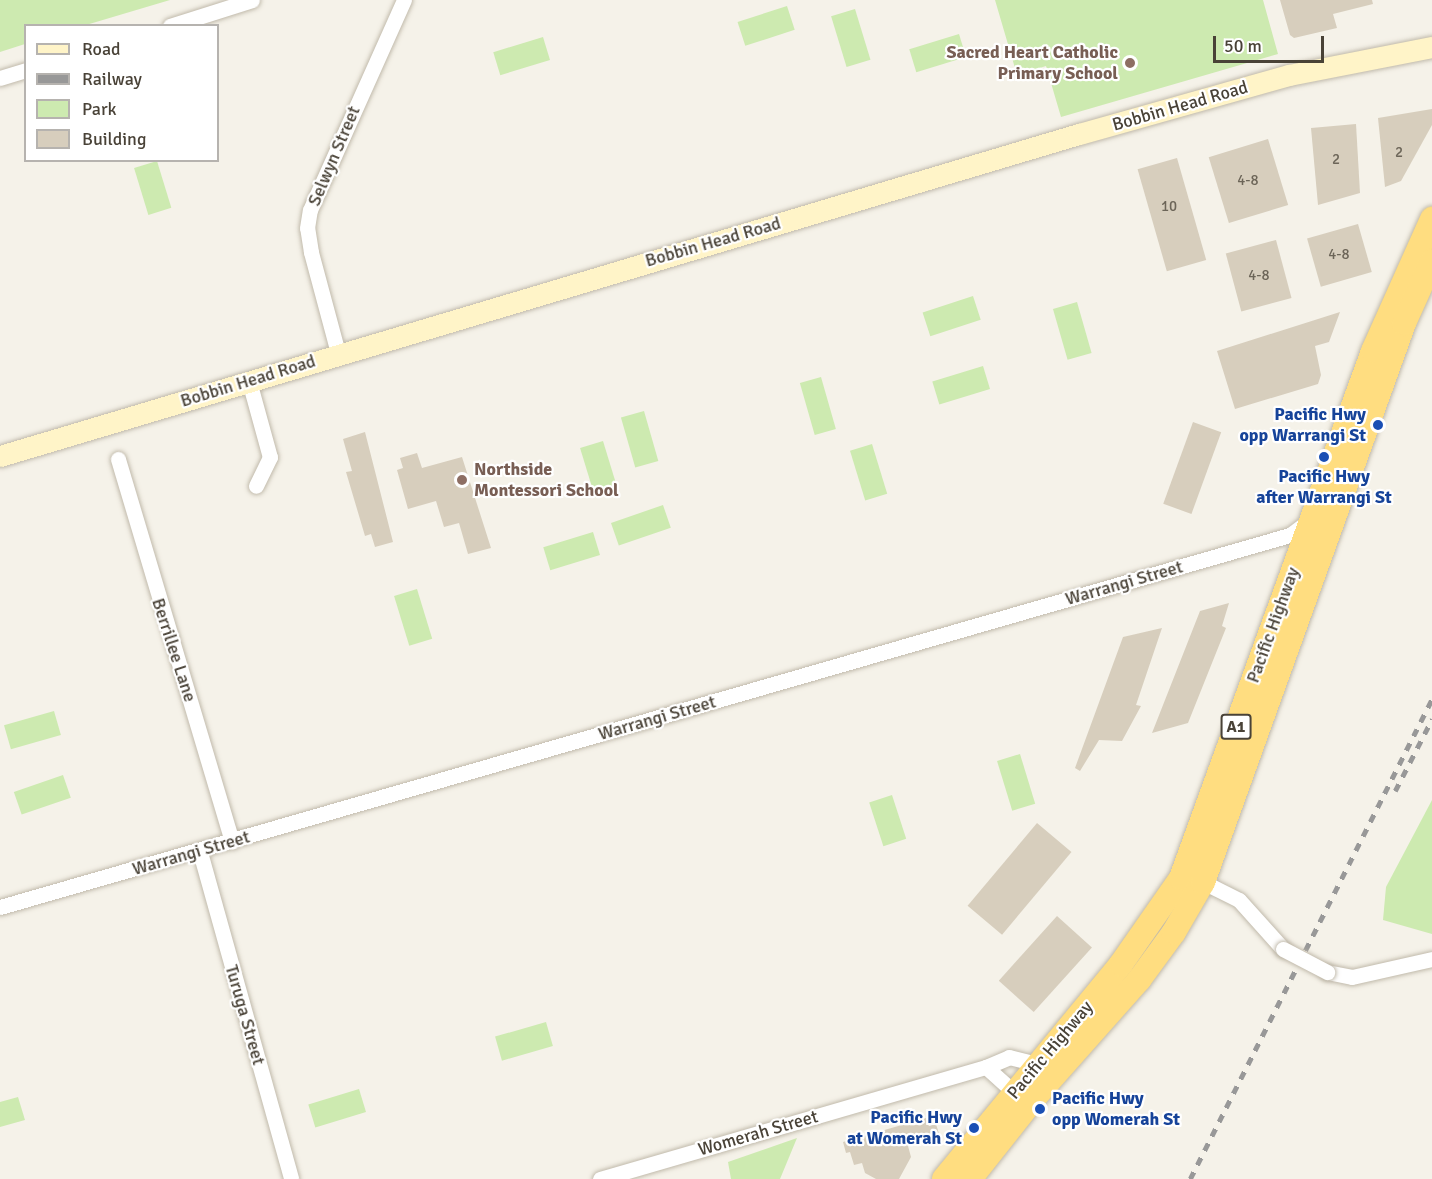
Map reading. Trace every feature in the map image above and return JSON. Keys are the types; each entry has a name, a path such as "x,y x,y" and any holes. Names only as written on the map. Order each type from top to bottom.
{"highway":[{"name":"Pacific Highway","path":"944,1179 1142,937 1181,878 1387,314 1432,219"},
{"name":"Pacific Highway","path":"970,1179 1035,1097 1138,980 1174,932 1203,882 1404,323 1432,261"}],"main road":[{"name":"Bobbin Head Road","path":"0,456 338,353 1278,78 1432,47"}],"street":[{"path":"177,24 252,0"},
{"name":"Selwyn Street","path":"338,353 311,252 307,228 310,210 404,0"},
{"path":"0,78 24,71"},
{"path":"249,381 270,457 256,486"},
{"name":"Berrillee Lane","path":"118,459 232,841"},
{"name":"Warrangi Street","path":"0,907 200,852 1290,536 1311,520"},
{"name":"Turuga Street","path":"200,852 291,1179"},
{"path":"1203,882 1239,900 1283,950 1328,972 1352,977 1432,960"},
{"name":"Womerah Street","path":"600,1179 986,1067 1009,1057 1038,1064"},
{"path":"986,1067 1015,1093"}],"green space":[{"path":"0,0 170,0 89,24 24,24 24,44 0,52"},
{"name":"Sacred Heart Catholic Primary School","path":"995,0 1263,0 1278,54 1061,117 1046,66 1017,75"},
{"path":"787,6 795,30 745,46 738,22"},
{"path":"855,9 870,60 847,67 831,16"},
{"path":"959,34 966,57 916,72 909,49"},
{"path":"543,37 550,60 500,75 493,52"},
{"path":"157,162 171,208 148,215 134,168"},
{"path":"973,296 981,320 930,336 923,312"},
{"path":"1077,302 1092,353 1068,360 1053,309"},
{"path":"983,366 990,389 939,404 932,381"},
{"path":"821,377 836,429 815,435 800,383"},
{"path":"644,411 658,461 635,468 621,418"},
{"path":"603,441 618,491 595,498 580,448"},
{"path":"872,444 887,494 865,500 850,451"},
{"path":"663,505 671,528 619,546 611,523"},
{"path":"593,532 600,555 550,570 543,547"},
{"path":"417,589 432,639 409,646 394,596"},
{"path":"54,711 61,735 11,749 4,725"},
{"path":"1020,754 1035,804 1012,811 997,761"},
{"path":"63,775 71,798 22,815 14,792"},
{"path":"892,795 906,839 883,846 869,802"},
{"path":"1432,800 1432,934 1383,920 1386,887"},
{"path":"546,1022 553,1046 502,1061 495,1037"},
{"path":"359,1089 366,1112 315,1127 308,1104"},
{"path":"18,1097 25,1120 0,1127 0,1102"},
{"path":"797,1138 780,1179 731,1179 728,1162"}],"building":[{"path":"1280,0 1372,0 1373,4 1333,14 1337,28 1294,38 1290,35"},
{"path":"1432,109 1432,125 1401,181 1385,187 1378,118"},
{"path":"1356,124 1360,193 1318,205 1311,128"},
{"path":"1268,139 1288,205 1229,223 1209,157"},
{"path":"1177,158 1206,260 1167,271 1138,169"},
{"path":"1358,224 1372,272 1321,287 1307,239"},
{"path":"1276,240 1292,298 1241,311 1226,253"},
{"path":"1340,312 1329,342 1315,346 1321,375 1318,384 1235,409 1217,351"},
{"path":"1193,422 1221,432 1191,514 1163,504"},
{"path":"365,432 393,542 375,547 371,534 365,536 346,472 352,471 343,439"},
{"path":"417,453 422,468 462,457 491,548 468,554 459,523 444,527 436,501 408,509 397,470 403,468 400,458"},
{"path":"1229,603 1222,626 1226,628 1188,723 1152,733 1200,611"},
{"path":"1162,628 1136,705 1141,706 1122,741 1099,740 1080,771 1075,768 1123,637"},
{"path":"1037,823 1071,852 1002,935 968,906"},
{"path":"1057,916 1092,947 1034,1012 999,981"},
{"path":"926,1118 929,1126 936,1124 940,1137 908,1146 911,1157 899,1179 876,1179 865,1173 862,1163 854,1165 850,1152 846,1153 843,1142"}],"railway":[{"path":"1190,1179 1432,699"},
{"path":"1395,791 1432,719"}],"place":[{"name":"Sacred Heart Catholic Primary School","path":"1130,63"},
{"name":"Pacific Hwy opp Warrangi St","path":"1378,425"},
{"name":"Pacific Hwy after Warrangi St","path":"1324,457"},
{"name":"Northside Montessori School","path":"462,480"},
{"name":"Pacific Hwy opp Womerah St","path":"1040,1109"},
{"name":"Pacific Hwy at Womerah St","path":"974,1128"}]}
